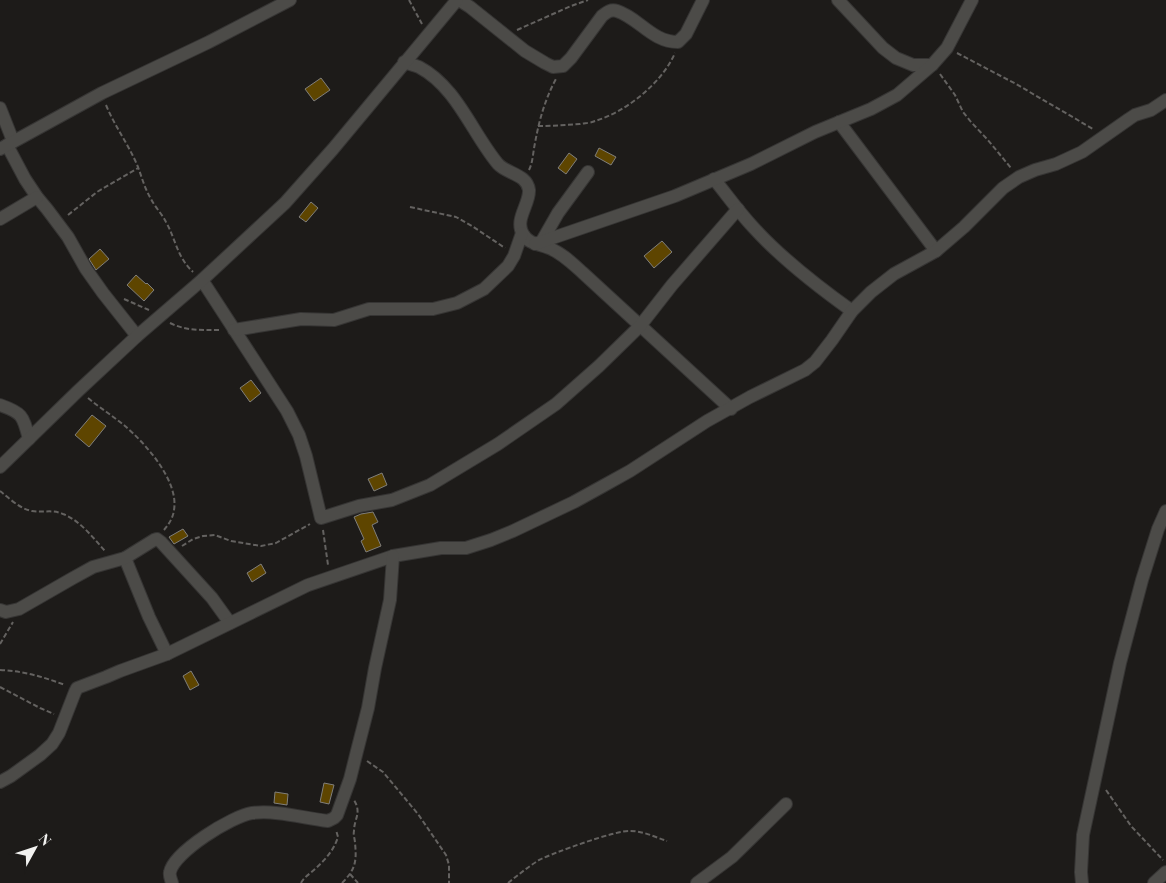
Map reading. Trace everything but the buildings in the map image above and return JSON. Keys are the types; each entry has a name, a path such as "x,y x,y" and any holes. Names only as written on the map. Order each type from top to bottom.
{"street":[{"path":"7,145 102,93 209,42 290,0"},
{"path":"0,467 137,336 202,280 285,203 333,149 404,62 458,0 470,7 525,51 553,67 563,66 571,58 607,11 615,10 654,35 670,42 678,42 686,34 703,0"},
{"path":"838,0 883,48 896,58 913,65 932,64"},
{"path":"522,234 528,241 539,242 675,196 751,164 815,132 871,109 897,95 932,64 946,48 972,0"},
{"path":"234,330 301,319 334,320 369,309 433,309 457,304 484,289 508,266 522,234 522,213 529,190 526,181 520,176 501,168 467,116 440,84 427,72 417,66 404,62"},
{"path":"0,782 40,755 52,744 66,718 77,688 120,670 167,654 308,585 392,556 441,548 466,548 513,531 574,502 630,471 707,421 805,370 821,355 852,311 871,292 894,274 936,251 964,227 1003,188 1019,177 1056,164 1082,152 1135,115 1151,110 1166,100"},
{"path":"0,108 7,145 25,179 58,223 95,282 137,336"},
{"path":"839,122 936,251"},
{"path":"539,242 588,172"},
{"path":"714,179 752,226 785,258 818,287 852,311"},
{"path":"0,219 37,197"},
{"path":"202,280 287,411 299,435 306,456 321,518 358,506 392,500 430,485 498,444 556,404 640,326 672,285 738,209"},
{"path":"539,242 562,256 583,273 731,408"},
{"path":"0,405 12,409 23,418 29,439"},
{"path":"1082,883 1083,835 1120,663 1152,546 1166,511"},
{"path":"0,610 6,612 19,609 93,567 125,558 157,539 160,540 212,598 230,623"},
{"path":"172,883 170,870 175,861 208,834 232,820 250,814 266,812 328,821 337,815 353,771 368,708 390,600 392,556"},
{"path":"125,558 148,617 167,654"},
{"path":"697,883 732,857 786,804"},
{"path":"1154,883 1166,872"}],"path":[{"path":"409,0 427,35"},
{"path":"506,35 588,0"},
{"path":"538,126 594,122 617,112 636,99 667,68 678,42"},
{"path":"946,48 1016,84 1075,120 1106,136"},
{"path":"932,64 955,95 963,112 1019,177"},
{"path":"520,176 526,173 532,164 538,126 545,103 563,66"},
{"path":"102,93 112,121 138,168 151,200 163,216 178,253 186,265 202,280"},
{"path":"58,223 97,192 138,168"},
{"path":"410,207 456,217 487,235 514,256"},
{"path":"123,299 145,308 173,324 188,329 234,330"},
{"path":"78,391 125,426 140,440 156,458 169,481 174,498 174,509 170,522 157,539"},
{"path":"0,491 33,512 54,511 68,516 90,533 112,562"},
{"path":"171,552 193,539 214,535 231,541 261,546 276,543 321,518 331,578"},
{"path":"0,644 19,609"},
{"path":"0,670 46,678 77,688"},
{"path":"0,686 40,708 66,718"},
{"path":"357,751 369,763 383,772 418,814 446,855 449,865 449,883"},
{"path":"1096,776 1131,826 1166,863"},
{"path":"342,883 354,866 356,846 354,830 358,810 352,796 346,791"},
{"path":"301,883 324,860 336,842 337,832 328,821"},
{"path":"508,883 540,860 586,842 619,832 629,830 642,832 667,840"},
{"path":"350,874 358,883"}]}
